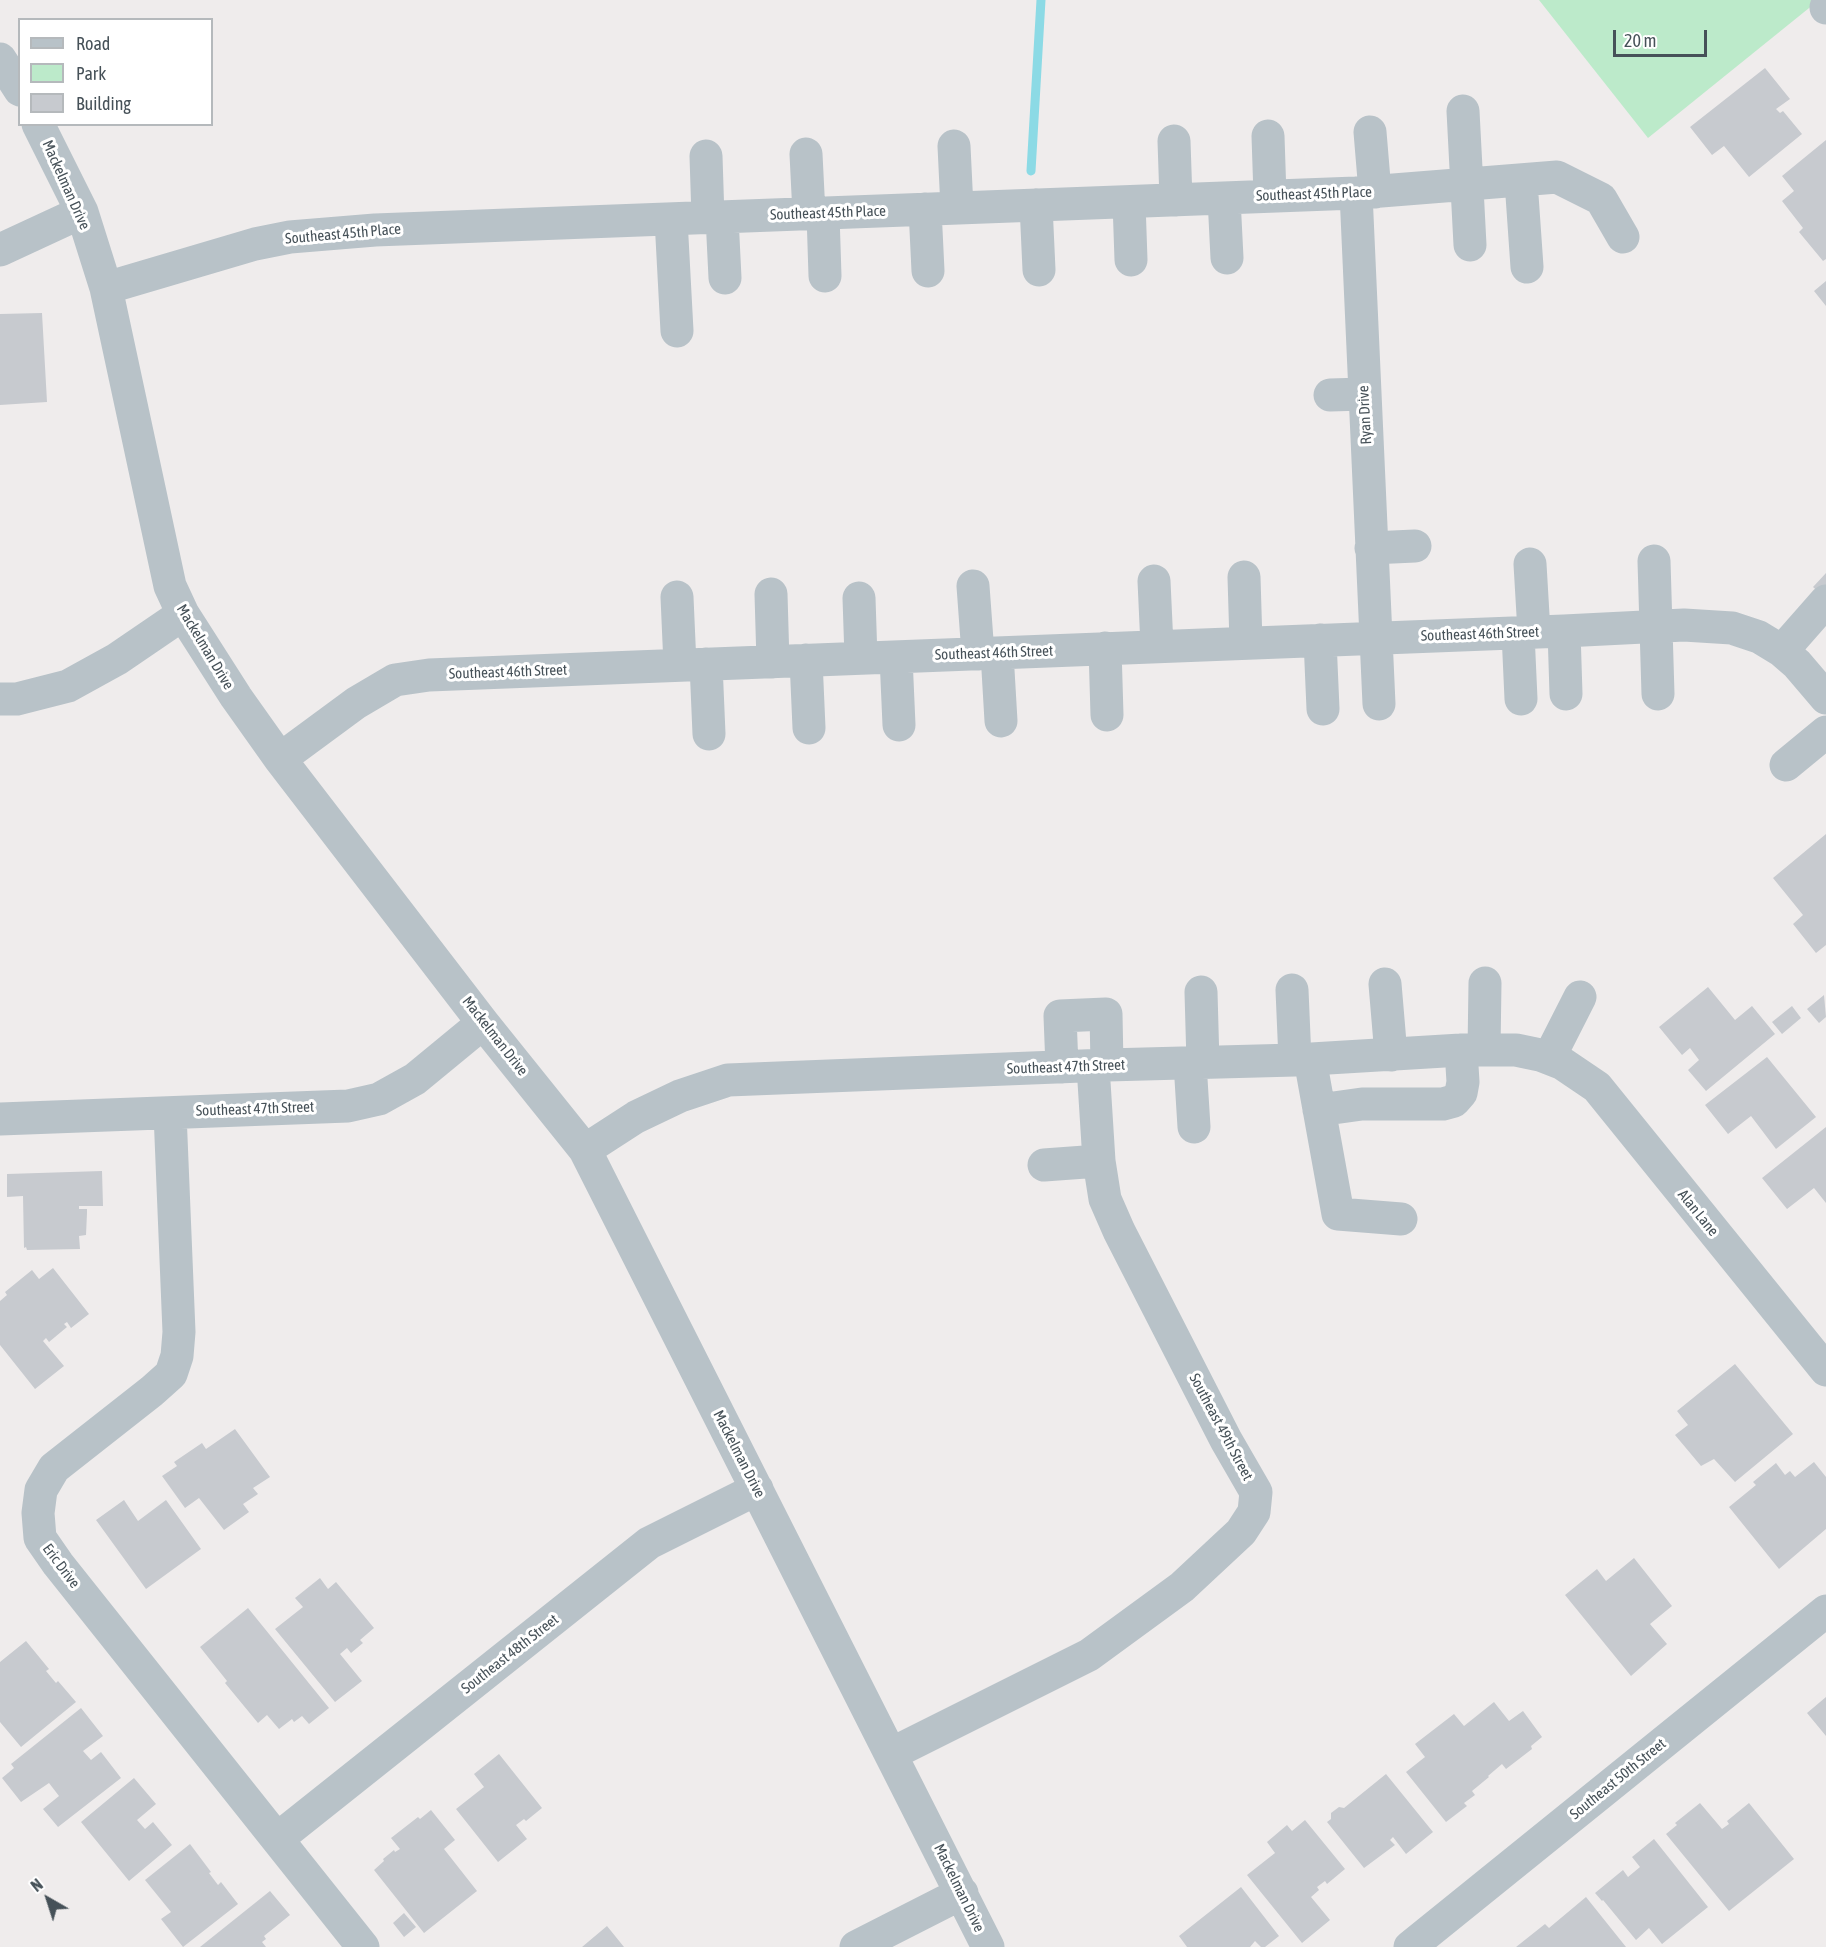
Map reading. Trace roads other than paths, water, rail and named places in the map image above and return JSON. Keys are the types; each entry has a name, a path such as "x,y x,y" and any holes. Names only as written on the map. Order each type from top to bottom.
{"street":[{"path":"0,59 18,87"},
{"path":"1463,111 1470,245"},
{"name":"Mackelman Drive","path":"39,126 82,212 106,288 170,586 183,615 236,697 280,759 483,1023 585,1150 988,1947"},
{"name":"Ryan Drive","path":"1370,132 1366,193 1364,394 1379,704"},
{"path":"1268,136 1270,196"},
{"path":"1174,141 1176,200"},
{"path":"954,147 957,208"},
{"path":"806,153 825,276"},
{"path":"706,156 725,278"},
{"name":"Southeast 45th Place","path":"106,288 255,244 290,237 375,230 1366,193 1557,177 1601,199 1623,237"},
{"path":"1521,181 1527,267"},
{"path":"1224,198 1227,258"},
{"path":"1129,202 1131,260"},
{"path":"1036,205 1039,270"},
{"path":"925,209 928,271"},
{"path":"0,250 82,212"},
{"path":"671,219 677,331"},
{"path":"1330,395 1364,394"},
{"path":"1371,548 1415,546"},
{"path":"1654,561 1658,694"},
{"path":"1530,564 1539,632 1566,694"},
{"path":"1244,577 1246,643"},
{"path":"1154,581 1158,646"},
{"path":"973,586 1001,721"},
{"path":"771,594 773,662"},
{"path":"677,597 709,734"},
{"path":"859,598 861,658"},
{"path":"1826,601 1782,651 1797,664 1826,698"},
{"path":"0,699 17,699 68,686 117,659 183,615"},
{"name":"Southeast 46th Street","path":"280,759 356,703 395,680 429,675 1684,625 1732,628 1759,637 1782,651"},
{"path":"1521,699 1539,632"},
{"path":"1320,640 1323,709"},
{"path":"1105,648 1107,715"},
{"path":"896,657 899,725"},
{"path":"806,660 809,728"},
{"path":"1786,765 1826,732"},
{"path":"1319,1110 1362,1104 1443,1104 1454,1101 1461,1093 1485,983"},
{"path":"1385,984 1391,1055"},
{"path":"1292,990 1302,1060 1319,1110 1338,1214 1401,1219"},
{"path":"1194,1127 1201,992"},
{"path":"1556,1061 1580,997"},
{"name":"Southeast 47th Street","path":"0,1119 348,1106 379,1099 415,1079 483,1023"},
{"name":"Southeast 47th Street","path":"585,1150 636,1117 680,1096 728,1080 1302,1060 1472,1050 1516,1050 1556,1061"},
{"name":"Alan Lane","path":"1556,1061 1597,1088 1826,1370"},
{"name":"Southeast 49th Street","path":"891,1754 1089,1656 1182,1587 1241,1532 1254,1512 1256,1492 1226,1440 1119,1231 1105,1199 1087,1066"},
{"name":"Eric Drive","path":"170,1113 179,1332 177,1356 171,1374 54,1468 41,1490 38,1514 40,1538 58,1564 363,1947"},
{"path":"1044,1165 1099,1161"},
{"name":"Southeast 48th Street","path":"277,1839 649,1543 757,1489"},
{"name":"Southeast 50th Street","path":"1410,1947 1826,1611"},
{"path":"856,1947 962,1893"}],"waterway":[{"path":"1031,171 1041,0"}]}
